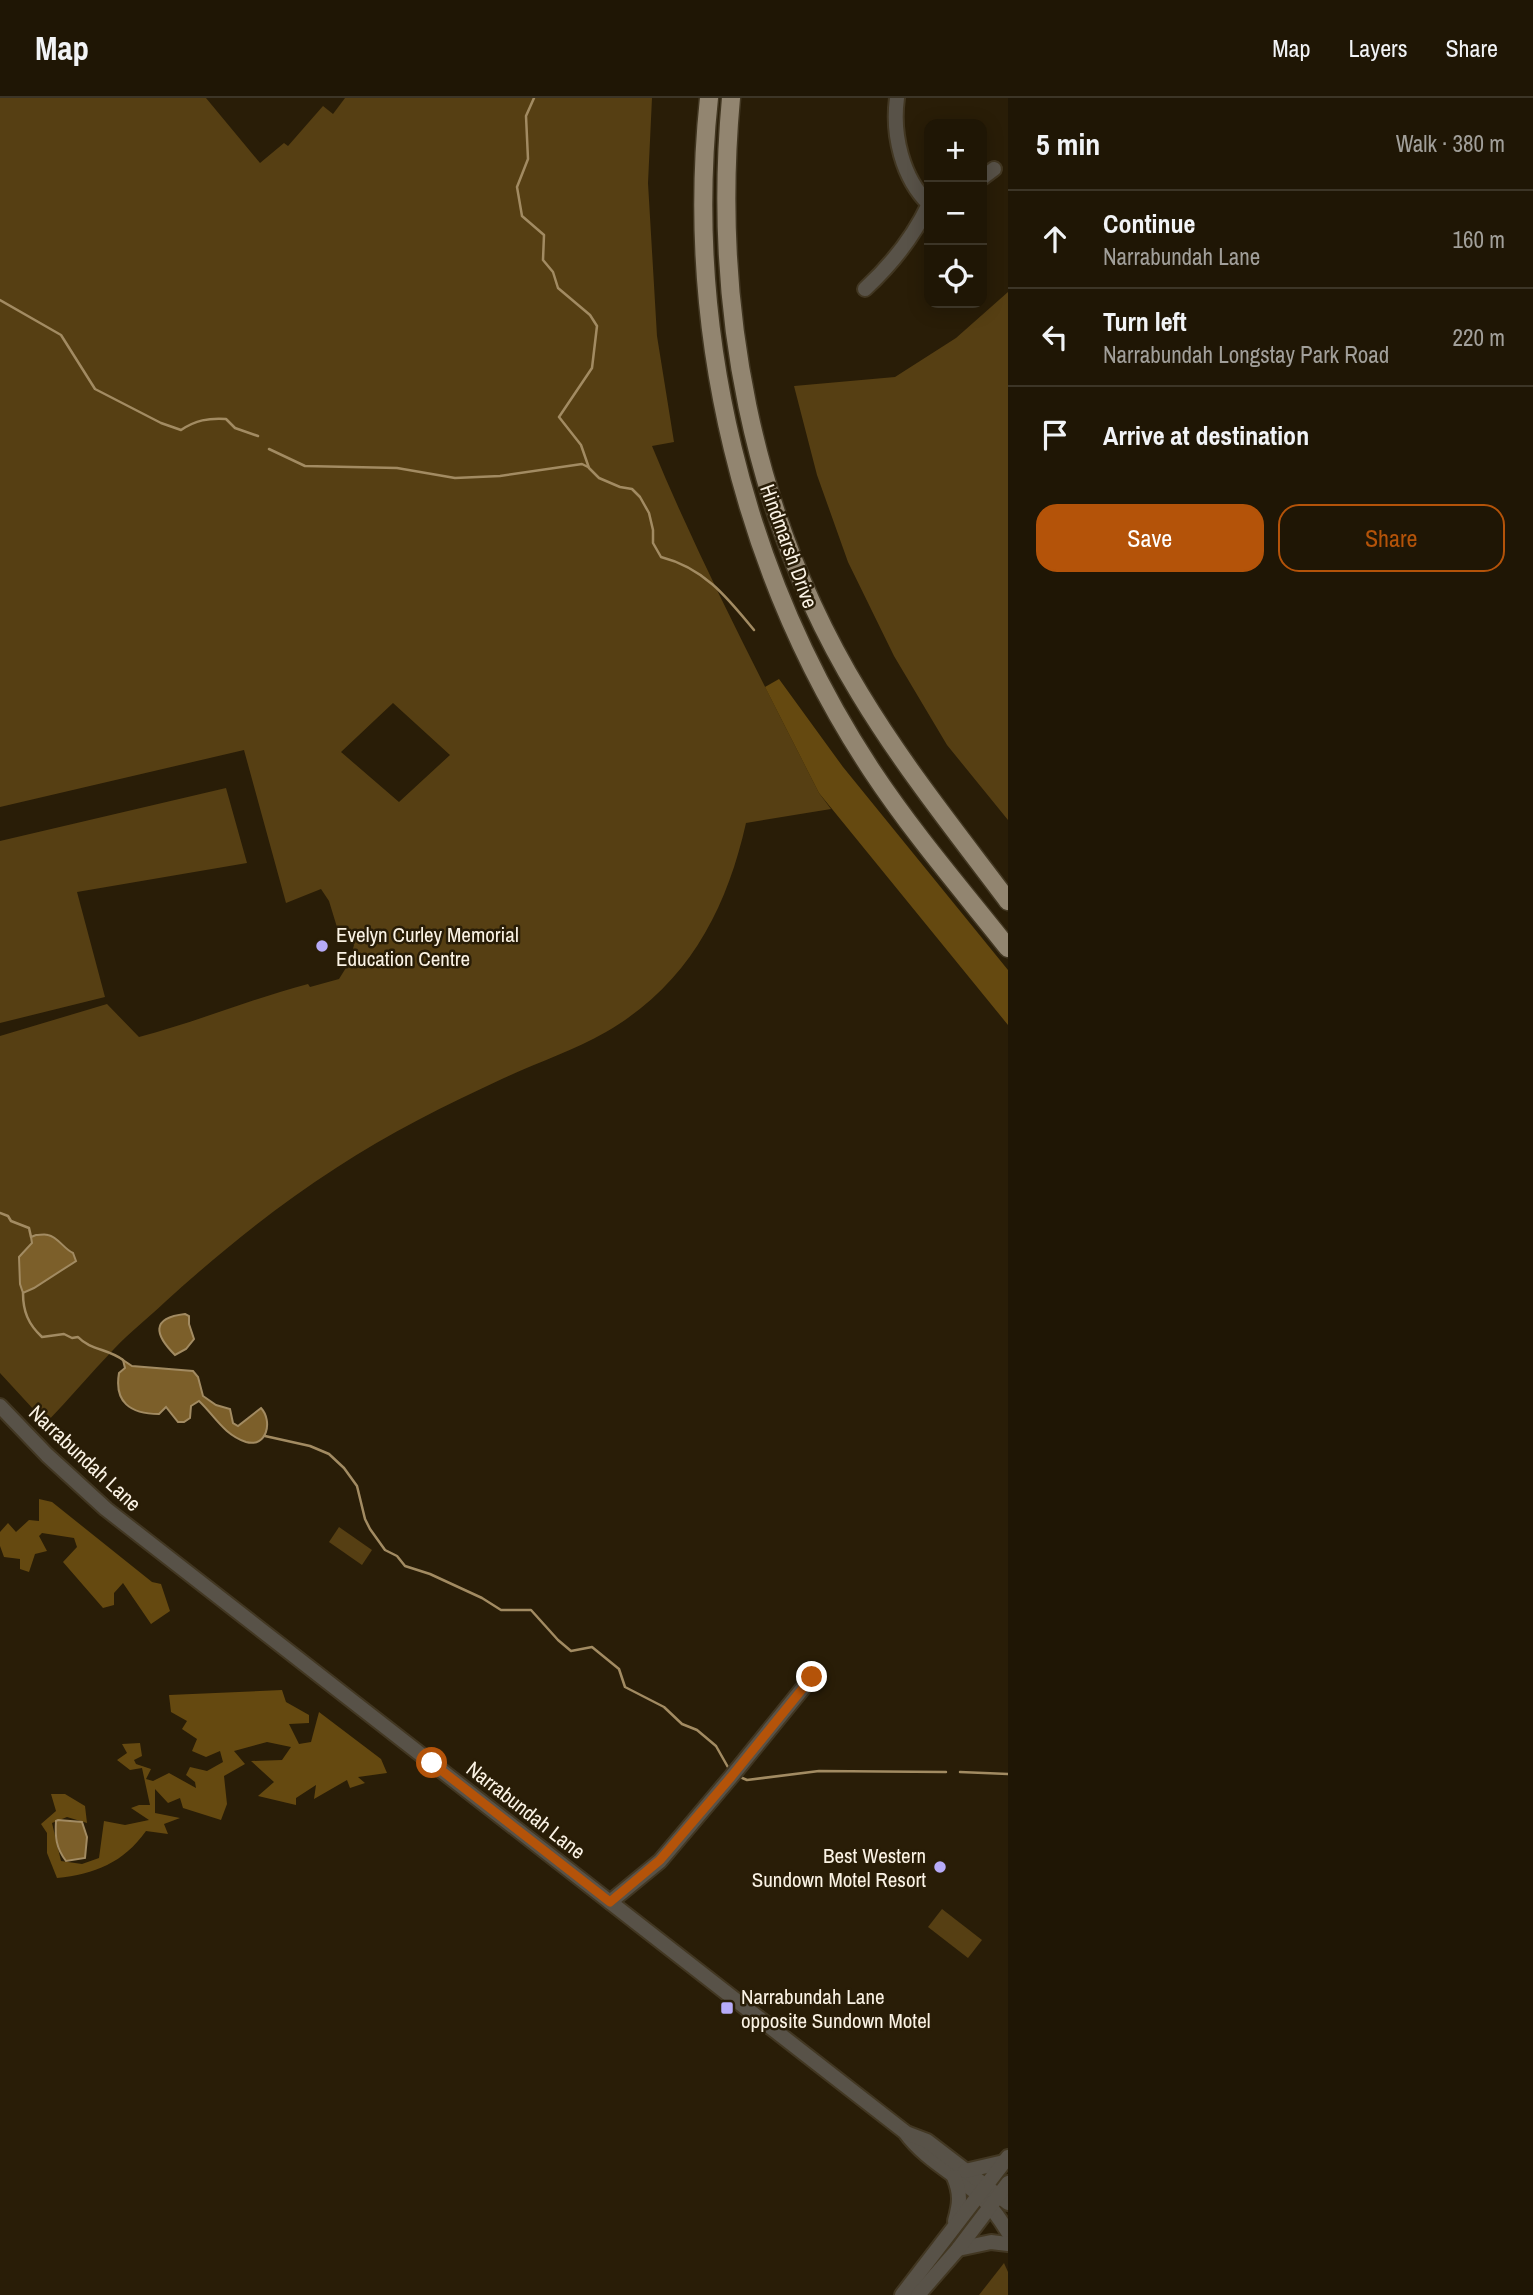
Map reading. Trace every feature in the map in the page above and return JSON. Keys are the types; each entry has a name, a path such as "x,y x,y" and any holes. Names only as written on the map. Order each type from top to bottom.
{"main road":[{"name":"Hindmarsh Drive","path":"709,98 704,224 713,344 736,461 769,565 816,673 872,770 911,825 1008,948"},
{"name":"Hindmarsh Drive","path":"731,98 725,207 735,341 752,428 785,538 818,615 864,701 911,772 1008,901"}],"street":[{"path":"897,98 896,121 902,156 914,184 924,197"},
{"path":"865,289 887,269 924,212"},
{"name":"Narrabundah Lane","path":"0,1406 74,1480 144,1541 905,2132 927,2141 959,2173 996,2195 1008,2232"},
{"path":"610,1902 660,1860 812,1677"},
{"path":"953,2229 961,2201 959,2173 1006,2160"},
{"path":"918,2295 958,2249 996,2195 1006,2160"},
{"path":"902,2295 953,2229 996,2195"},
{"path":"958,2249 991,2242 1008,2244"}],"shaded area":[{"path":"0,98 206,98 260,163 284,143 288,146 323,106 333,114 345,98 652,98 648,183 657,336 674,442 652,446 732,621 819,793 831,809 746,823 738,856 714,916 681,969 659,992 606,1032 418,1120 313,1183 269,1215 185,1284 105,1358 46,1423 0,1373 0,1036 107,1004 139,1037 287,990 339,979 349,963 354,945 349,936 340,937 329,901 321,889 286,903 244,750 0,807","holes":["393,703 450,755 399,802 341,752"]},
{"path":"1008,292 1008,820 947,745 894,656 848,562 817,475 794,386 895,377 956,338"},
{"path":"779,679 843,767 1008,970 1008,1025 819,793 765,687"},
{"path":"226,788 247,863 77,892 105,997 0,1023 0,841"},
{"path":"36,1235 55,1238 73,1253 76,1261 23,1293 19,1257 32,1243 31,1237"},
{"path":"185,1314 189,1316 194,1339 186,1349 175,1355 163,1341 159,1328 166,1319"},
{"path":"123,1360 132,1366 193,1371 198,1377 203,1396 216,1405 230,1409 233,1423 238,1426 261,1408 267,1420 266,1432 259,1441 253,1443 238,1439 199,1401 191,1406 190,1418 184,1422 178,1422 166,1407 159,1414 132,1409 119,1392 119,1373 125,1368"},
{"path":"39,1499 52,1502 152,1582 161,1584 170,1611 151,1624 123,1583 114,1593 114,1605 103,1608 63,1562 77,1547 74,1538 42,1533 39,1536 47,1551 35,1554 29,1572 20,1569 20,1559 4,1557 0,1546 0,1532 8,1523 16,1532 29,1520 39,1521"},
{"path":"339,1527 372,1550 362,1565 329,1542"},
{"path":"282,1690 286,1702 309,1715 309,1723 289,1724 299,1744 311,1742 319,1712 381,1759 387,1773 358,1777 365,1783 350,1788 347,1780 314,1799 316,1785 296,1798 296,1805 258,1796 274,1782 251,1761 282,1760 291,1747 267,1742 234,1751 245,1764 224,1776 227,1804 221,1820 183,1808 180,1798 168,1803 155,1789 155,1813 180,1818 164,1824 168,1834 146,1831 128,1851 107,1865 57,1878 47,1853 47,1833 41,1824 56,1811 51,1794 65,1794 85,1806 87,1823 67,1817 52,1823 61,1861 82,1864 99,1858 104,1821 125,1825 149,1820 131,1808 150,1805 142,1768 130,1770 117,1760 127,1753 122,1744 140,1743 142,1756 134,1760 136,1764 151,1769 146,1779 153,1781 169,1773 196,1788 195,1782 186,1775 190,1767 207,1771 223,1762 220,1751 206,1757 192,1751 197,1739 182,1729 187,1721 171,1712 169,1695"},
{"path":"58,1820 82,1822 87,1837 85,1858 66,1861 57,1842"},
{"path":"942,1909 982,1940 968,1958 928,1927"},
{"path":"1004,2263 1008,2272 1008,2295 979,2295"}],"waterway":[{"path":"534,98 526,116 528,159 517,187 522,216 544,235 543,260 553,272 558,288 590,315 597,326 592,368 559,417 581,445 589,468 599,478 632,489 640,497 649,513 653,543 661,557 690,568 714,585 754,630"},
{"path":"0,300 61,335 95,389 161,423 181,430 202,420 226,419 235,428 258,436"},
{"path":"269,449 305,466 397,468 455,478 500,476 582,464 588,467"},
{"path":"0,1213 29,1228 31,1237"},
{"path":"23,1293 27,1317 42,1337 64,1334 72,1338 78,1337 88,1345 123,1360"},
{"path":"265,1436 310,1446 329,1454 357,1486 370,1529 385,1550 397,1556 405,1566 430,1574 482,1598 501,1610 531,1610 571,1651 592,1647 619,1669 625,1687 664,1707 682,1724 697,1730 716,1746 729,1769"},
{"path":"740,1777 747,1780 819,1771 946,1772"},
{"path":"960,1772 1008,1774"}],"place":[{"name":"Evelyn Curley Memorial Education Centre","path":"322,946"},
{"name":"Best Western Sundown Motel Resort","path":"940,1867"},
{"name":"Narrabundah Lane opposite Sundown Motel","path":"727,2008"}],"route":[{"path":"432,1763 610,1902 660,1860 812,1677"}]}
